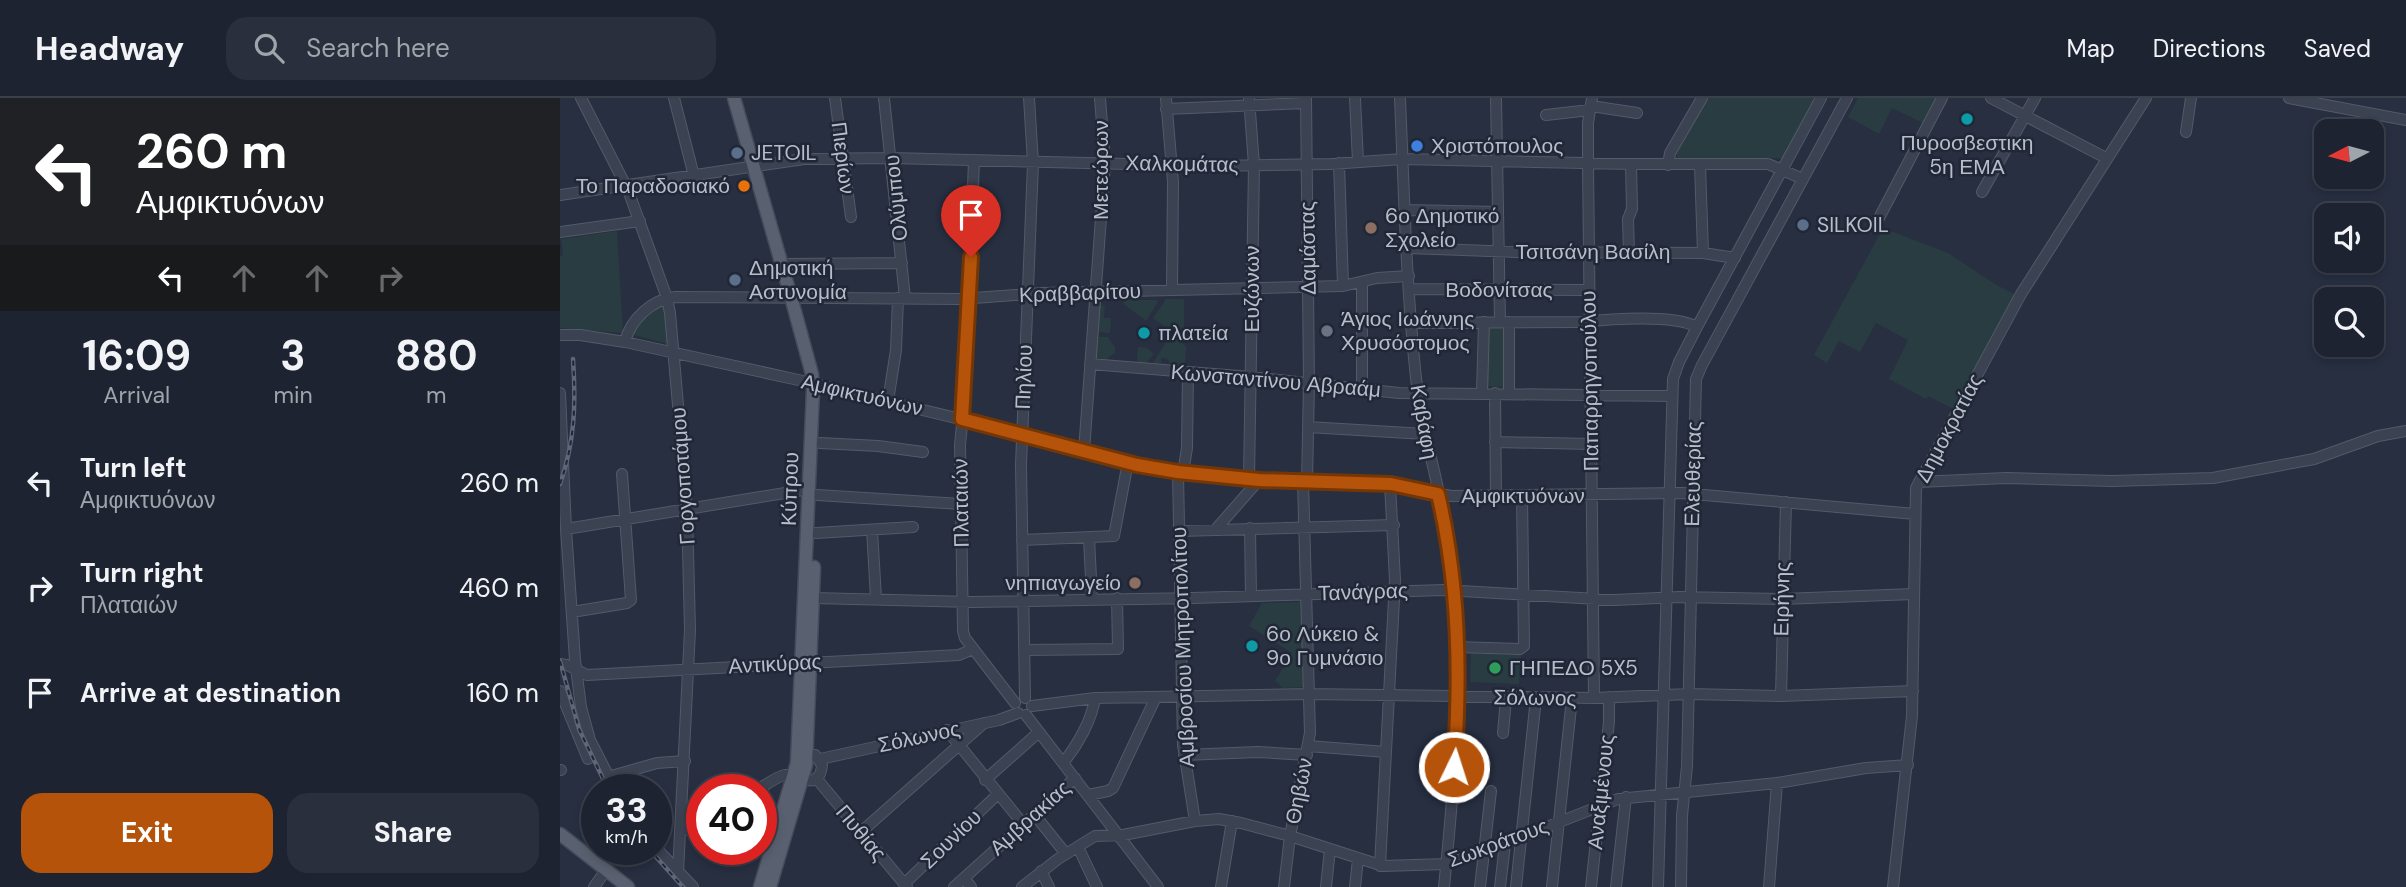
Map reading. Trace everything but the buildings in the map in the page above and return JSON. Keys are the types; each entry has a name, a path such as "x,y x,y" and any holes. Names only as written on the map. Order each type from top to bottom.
{"main road":[{"name":"Κύπρου","path":"733,98 789,264 795,297"},
{"name":"Κύπρου","path":"741,98 757,167 817,384 820,443 813,492 816,533 813,597 805,663"},
{"name":"Κύπρου","path":"770,887 802,756 817,384"},
{"name":"Κύπρου","path":"760,887 798,778"},
{"path":"562,839 628,887"}],"street":[{"name":"Γοργοποτάμου","path":"581,98 626,185 667,298 687,509 690,669 678,873"},
{"path":"674,98 694,176"},
{"name":"Πιερίων","path":"835,98 850,217"},
{"name":"Ολύμπου","path":"884,98 902,263 902,298 888,401"},
{"name":"Πηλίου","path":"1023,707 1025,650 1022,434 1033,163 1029,98"},
{"name":"Μετεώρων","path":"1084,451 1105,163 1100,98"},
{"path":"1354,98 1358,162"},
{"name":"Καβάφη","path":"1400,98 1411,323 1418,393 1449,548 1453,591 1458,697 1444,887"},
{"path":"1496,98 1499,290 1509,393"},
{"path":"1668,165 1670,153 1702,98"},
{"name":"Ελευθερίας","path":"1658,887 1672,396 1675,371 1822,98"},
{"name":"Ελευθερίας","path":"1681,887 1689,694 1695,398 1698,373 1847,98"},
{"path":"1879,218 1942,98"},
{"path":"1991,98 2106,158"},
{"path":"1982,192 2035,98"},
{"name":"Δημοκρατίας","path":"1894,887 1908,765 1913,691 1915,514 1919,482 2021,295 2146,98"},
{"path":"2186,132 2191,98"},
{"path":"2289,98 2406,120"},
{"path":"1172,290 1171,164 1166,103 1306,100"},
{"name":"Δαμάστας","path":"1306,100 1309,383 1304,528 1308,694"},
{"name":"Ευζώνων","path":"1250,102 1254,165 1251,377 1254,480"},
{"path":"1546,115 1591,105 1637,113"},
{"name":"Παπαρρηγοπούλου","path":"1591,105 1588,253 1594,698"},
{"name":"Χαλκομάτας","path":"560,195 804,159 892,158 1033,163 1254,165 1403,159 1588,164 1768,164 1803,179"},
{"name":"Πλαταιών","path":"974,161 962,419 964,636 1023,707 1039,732 1158,887"},
{"path":"1339,163 1343,286"},
{"path":"1629,253 1631,164"},
{"path":"1700,165 1703,253"},
{"path":"1406,210 1497,212"},
{"path":"560,232 640,221"},
{"name":"Τσιτσάνη Βασίλη","path":"1408,248 1703,253 1735,258"},
{"path":"789,264 902,263"},
{"name":"Κραββαρίτου","path":"667,298 969,298 1028,294 1343,286 1377,278 1409,276"},
{"path":"1362,282 1362,389"},
{"name":"Βοδονίτσας","path":"1409,289 1589,290"},
{"path":"625,342 638,318 667,298"},
{"path":"1411,323 1589,322 1600,319 1684,321 1697,327"},
{"path":"1482,393 1484,322"},
{"name":"Αμφικτυόνων","path":"560,335 625,342 817,384 1181,473 1254,480 1391,484 1451,496 1670,493 1915,514"},
{"name":"Κωνσταντίνου Αβραάμ","path":"1090,364 1418,393 1672,396"},
{"name":"Αμβροσίου Μητροπολίτου","path":"1188,372 1187,448 1181,473 1179,531 1184,755 1195,821"},
{"path":"560,393 576,671 585,724 607,774"},
{"path":"1495,393 1496,497"},
{"path":"1308,427 1425,434"},
{"path":"1919,482 2007,478 2112,481 2213,478 2247,474 2314,459 2378,436 2406,430"},
{"path":"1496,442 1591,444"},
{"path":"820,443 923,452"},
{"path":"1022,540 1114,536 1128,462"},
{"path":"572,612 627,603 631,600 622,474"},
{"path":"1216,529 1254,480"},
{"path":"1380,866 1394,591 1391,484"},
{"path":"566,529 813,492 961,504"},
{"path":"1456,647 1523,649 1522,496"},
{"name":"Ειρήνης","path":"1781,696 1786,502"},
{"path":"1179,531 1394,525"},
{"path":"816,533 913,527"},
{"path":"1250,528 1251,596"},
{"path":"872,530 876,598"},
{"path":"1089,538 1092,598"},
{"name":"Τανάγρας","path":"813,597 962,602 1092,598 1181,599 1394,591 1453,591 1593,599 1782,599 1913,594"},
{"path":"1025,650 1118,649 1117,598"},
{"name":"Αντικύρας","path":"576,671 587,675 958,655 973,649"},
{"path":"560,663 576,671"},
{"path":"560,691 588,759"},
{"name":"Σόλωνος","path":"820,759 984,723 1023,707 1095,698 1308,694 1594,698 1665,694 1781,696 1913,691"},
{"name":"Θηβών","path":"1284,887 1290,836 1307,750 1308,694"},
{"path":"1088,795 1112,788 1156,697"},
{"name":"Αναξιμένους","path":"1591,887 1609,722 1609,697"},
{"name":"Αμβρακίας","path":"1063,763 1074,750 1095,698"},
{"path":"1503,733 1506,698"},
{"path":"1516,887 1536,698"},
{"path":"1552,887 1572,698"},
{"path":"861,832 984,723"},
{"path":"947,730 1023,824"},
{"path":"985,780 1039,732"},
{"path":"1184,755 1307,750 1386,752"},
{"path":"777,779 783,776 811,781 816,778 822,769 820,759 813,754 802,756"},
{"path":"618,774 657,763 685,761"},
{"name":"Σωκράτους","path":"1026,886 1041,872 1095,836 1117,835 1195,821 1232,821 1290,836 1380,866 1446,864 1626,797 1777,783 1866,768 1908,765"},
{"name":"Πυθίας","path":"816,778 905,886"},
{"name":"Αμβρακίας","path":"954,887 1075,778"},
{"path":"1769,887 1777,783"},
{"path":"1480,887 1491,791"},
{"name":"Σουνίου","path":"905,886 998,794"},
{"path":"1616,887 1626,797"},
{"path":"1034,814 1066,854"},
{"path":"1221,887 1232,821"},
{"path":"681,831 686,829"},
{"path":"1500,887 1505,844"},
{"path":"1078,846 1097,887"},
{"path":"1325,887 1330,849"},
{"path":"1355,887 1358,859"},
{"path":"671,865 693,887"},
{"path":"594,887 606,870"},
{"path":"1041,872 1049,887"},
{"path":"964,878 971,887"}],"shaded area":[{"path":"1706,98 1814,98 1783,158 1678,158 1675,152"},
{"path":"1858,98 1937,98 1923,123 1892,108 1879,134 1848,117"},
{"path":"1883,228 1948,253 2016,295 1955,410 1928,396 1926,399 1889,379 1908,340 1876,323 1860,352 1839,341 1827,363 1814,355"},
{"path":"617,231 623,333 560,328 560,256 563,255 561,239"},
{"path":"1166,299 1184,299 1184,337 1179,337 1153,318"},
{"path":"1124,300 1158,302 1146,321 1124,304"},
{"path":"663,303 669,344 633,335 638,325"},
{"path":"1100,305 1105,306 1104,318 1111,318 1110,333 1097,332"},
{"path":"1485,325 1507,325 1506,387 1485,386"},
{"path":"1171,335 1186,346 1185,364 1180,367 1161,358 1161,363 1153,363"},
{"path":"1096,337 1108,337 1115,347 1115,353 1105,360 1094,359"},
{"path":"1138,347 1147,348 1154,354 1146,363 1137,362"},
{"path":"1301,602 1303,687 1283,688 1275,681 1292,653 1249,626 1262,603"},
{"name":"ΓΗΠΕΔΟ 5X5","path":"1471,653 1521,655 1519,684 1470,682"}],"railway":[{"path":"560,484 569,453 573,422 573,359"},
{"path":"560,661 579,729 601,774"},
{"path":"663,865 683,887"}],"place":[{"name":"Πυροσβεστικη 5η ΕΜΑ","path":"1967,119"},
{"name":"Χριστόπουλος","path":"1417,146"},
{"name":"JETOIL","path":"737,153"},
{"name":"Το Παραδοσιακό","path":"744,186"},
{"name":"SILKOIL","path":"1803,225"},
{"name":"6ο Δημοτικό Σχολείο","path":"1371,228"},
{"name":"Δημοτική Αστυνομία","path":"735,280"},
{"name":"Άγιος Ιωάννης Χρυσόστομος","path":"1327,331"},
{"name":"πλατεία","path":"1144,333"},
{"name":"νηπιαγωγείο","path":"1135,583"},
{"name":"6ο Λύκειο & 9ο Γυμνάσιο","path":"1252,646"},
{"name":"ΓΗΠΕΔΟ 5X5","path":"1495,668"}],"route":[{"path":"971,257 962,419 1137,465 1178,472 1259,480 1391,484 1438,494 1449,548 1453,591 1458,697 1454,767"}]}
